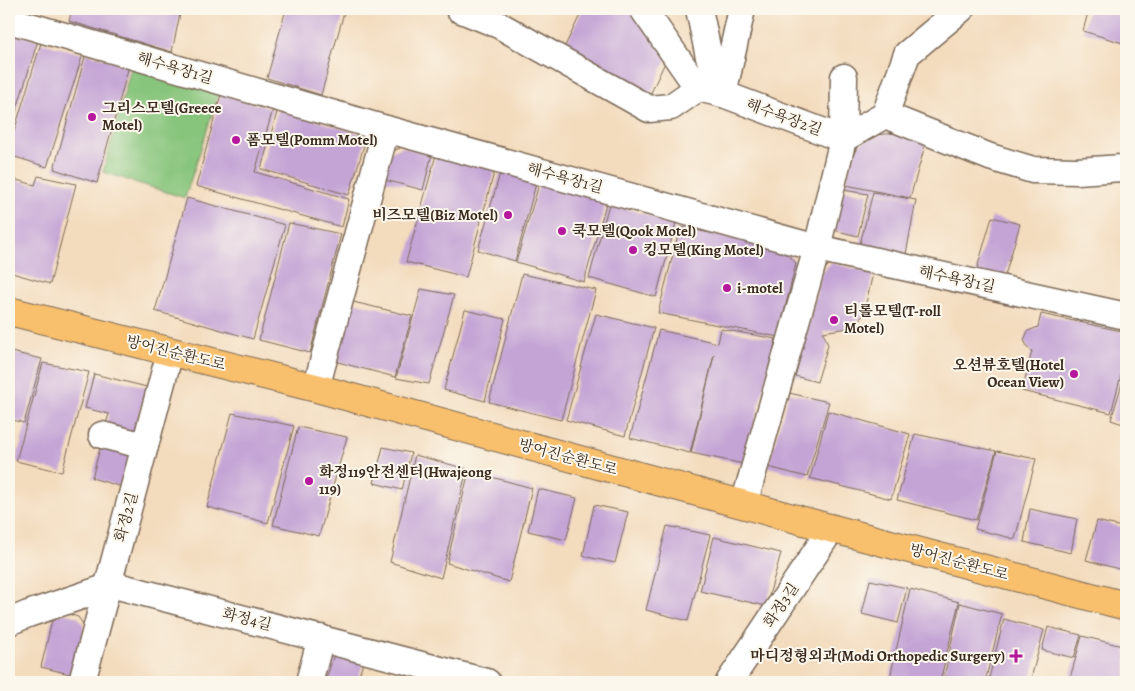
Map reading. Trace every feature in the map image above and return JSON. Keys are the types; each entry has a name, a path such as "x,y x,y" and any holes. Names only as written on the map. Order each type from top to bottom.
{"main road":[{"name":"방어진순환도로","path":"9,312 316,388 1126,606"}],"street":[{"path":"459,9 499,25 649,109 671,107 711,91 742,9"},
{"path":"643,9 711,91"},
{"path":"699,9 709,56 711,91"},
{"path":"843,139 885,115 907,54 962,9"},
{"name":"해수욕장1길","path":"9,20 386,129 817,248 1126,316"},
{"path":"744,504 817,248 843,139 844,77"},
{"name":"해수욕장2길","path":"711,91 843,139"},
{"path":"885,115 990,157 1033,170 1077,171 1126,167"},
{"path":"316,388 386,129"},
{"name":"화정2길","path":"82,682 170,352"},
{"path":"102,435 145,446"},
{"name":"화정3길","path":"729,682 832,528"},
{"name":"화정4길","path":"9,622 114,585 487,682"},
{"path":"309,682 321,638"}],"green space":[{"path":"132,65 219,93 185,198 103,172"}],"building":[{"path":"72,9 181,9 172,52 69,21"},
{"path":"286,9 345,9 321,95 267,78"},
{"path":"583,9 631,9 668,56 649,97 563,50"},
{"path":"1089,9 1126,9 1126,44 1083,31"},
{"path":"9,33 38,40 15,115 9,114"},
{"path":"41,43 83,54 47,167 9,155 9,148"},
{"name":"그리스모텔(Greece Motel)","path":"86,53 129,66 97,183 54,169"},
{"name":"폼모텔(Pomm Motel)","path":"221,94 273,109 255,172 349,199 342,227 196,186"},
{"path":"278,109 367,136 349,195 261,169"},
{"path":"895,133 926,142 910,198 846,185 849,165 858,145 876,135"},
{"path":"402,147 432,154 423,190 381,179 389,153"},
{"path":"436,155 495,169 466,277 406,262"},
{"name":"비즈모텔(Biz Motel)","path":"501,170 537,180 515,261 478,250"},
{"path":"38,176 76,184 50,284 9,272 9,178 35,185"},
{"name":"쿡모텔(Qook Motel)","path":"540,181 607,200 584,282 516,262"},
{"path":"843,190 868,194 858,236 833,230"},
{"path":"873,192 916,200 906,254 860,244"},
{"path":"187,198 285,225 253,339 155,311"},
{"name":"킹모텔(King Motel)","path":"609,204 676,223 656,297 589,278"},
{"path":"992,217 1020,224 1004,279 976,272"},
{"path":"289,223 341,234 310,353 259,340"},
{"name":"i-motel","path":"680,227 781,247 796,263 778,337 658,313"},
{"name":"티롤모텔(T-roll Motel)","path":"831,263 873,273 863,316 848,328 823,332 828,345 817,382 795,376 822,272"},
{"path":"522,274 596,290 561,420 489,402"},
{"path":"421,289 454,295 429,384 396,378"},
{"path":"349,301 412,316 395,377 334,361"},
{"path":"465,310 505,319 485,401 444,390"},
{"path":"596,314 654,328 625,436 566,420"},
{"name":"오션뷰호텔(Hotel Ocean View)","path":"1041,314 1126,332 1126,356 1111,413 1022,391 1032,351 1024,340 1028,331 1038,327"},
{"path":"721,329 776,339 744,464 691,453 714,355 690,453 630,438 659,330 718,343"},
{"path":"11,352 42,359 24,423 9,419 9,359"},
{"path":"43,363 89,372 62,472 16,461"},
{"path":"1126,370 1126,425 1111,420"},
{"path":"94,374 147,387 132,440 103,433 109,414 85,408"},
{"path":"789,393 829,402 807,477 768,467"},
{"path":"828,411 910,434 891,499 810,478"},
{"path":"232,413 294,426 268,523 207,507"},
{"name":"화정119안전센터(Hwajeong 119)","path":"298,427 347,437 319,536 273,525"},
{"path":"915,434 996,451 976,520 897,500"},
{"path":"103,437 132,445 122,487 92,478"},
{"path":"383,447 411,453 402,490 374,483"},
{"path":"997,451 1036,459 1015,539 975,529"},
{"path":"415,455 467,469 441,578 390,562"},
{"path":"469,471 532,488 509,582 447,563"},
{"path":"538,489 577,498 566,540 528,531"},
{"path":"594,505 628,512 615,563 583,556"},
{"path":"1030,509 1077,519 1071,553 1024,542"},
{"path":"1097,521 1126,528 1126,571 1086,560"},
{"path":"667,526 710,535 688,621 646,610"},
{"path":"714,537 781,553 766,606 700,591"},
{"path":"870,580 907,588 898,623 862,614"},
{"path":"910,589 959,602 940,682 889,682"},
{"path":"960,603 1002,614 985,682 943,682"},
{"path":"58,614 69,614 78,617 83,624 84,632 74,675 41,667 52,620"},
{"name":"마디정형외과(Modi Orthopedic Surgery)","path":"1004,619 1044,630 1030,682 988,682"},
{"path":"1048,627 1081,635 1074,658 1042,650"},
{"path":"1082,636 1126,647 1126,682 1085,682 1070,678"},
{"path":"335,652 364,660 357,682 325,682"}],"place":[{"name":"그리스모텔(Greece Motel)","path":"92,117"},
{"name":"폼모텔(Pomm Motel)","path":"236,140"},
{"name":"비즈모텔(Biz Motel)","path":"508,215"},
{"name":"쿡모텔(Qook Motel)","path":"562,231"},
{"name":"킹모텔(King Motel)","path":"633,250"},
{"name":"i-motel","path":"727,288"},
{"name":"티롤모텔(T-roll Motel)","path":"834,320"},
{"name":"오션뷰호텔(Hotel Ocean View)","path":"1074,374"},
{"name":"화정119안전센터(Hwajeong 119)","path":"309,481"},
{"name":"마디정형외과(Modi Orthopedic Surgery)","path":"1016,656"}]}
